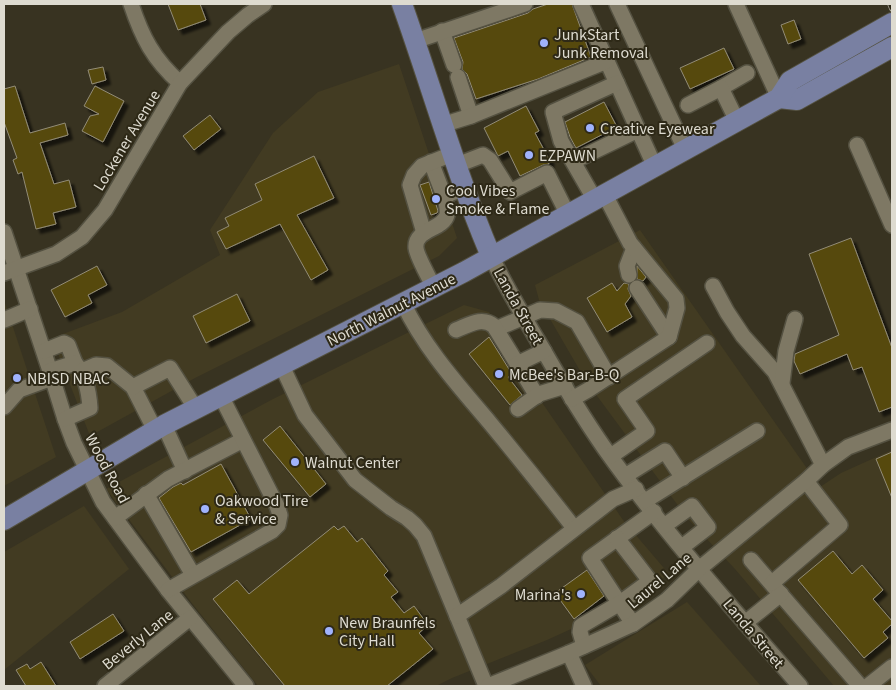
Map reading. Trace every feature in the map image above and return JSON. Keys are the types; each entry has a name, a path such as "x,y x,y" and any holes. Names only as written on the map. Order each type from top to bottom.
{"main road":[{"name":"Landa Street","path":"402,4 464,188 491,256"},
{"name":"North Walnut Avenue","path":"4,520 159,428 281,364 434,288 779,98 790,80 892,23"},
{"name":"North Walnut Avenue","path":"779,98 797,100 892,47"}],"street":[{"path":"131,4 138,25 152,53 165,70 180,83"},
{"name":"Lockener Avenue","path":"10,271 56,254 82,237 105,210 180,83 228,32 264,4"},
{"path":"415,40 525,4"},
{"path":"581,4 655,167"},
{"path":"617,4 685,150"},
{"path":"736,4 779,98"},
{"path":"442,31 471,116"},
{"path":"442,125 471,116 607,62"},
{"path":"688,105 747,73"},
{"path":"518,409 537,396 568,392 609,377 669,337 677,308 676,299 634,248 574,162 561,141 553,112 616,83"},
{"path":"721,88 737,121"},
{"path":"574,162 638,130"},
{"path":"857,145 892,225"},
{"path":"424,233 410,186 414,175 422,166 431,162 484,154 490,160 510,192 547,173 568,215"},
{"path":"431,162 444,196 448,211 447,218 436,227 424,233 418,240 416,247 434,288"},
{"path":"444,196 464,188"},
{"name":"Wood Road","path":"4,232 10,271 30,309 64,419 103,502 168,590 246,686"},
{"path":"634,248 627,266 633,282 669,337"},
{"name":"Landa Street","path":"491,256 507,290 568,392 625,476 699,569 800,686"},
{"path":"713,286 743,336 775,372 782,383 823,465"},
{"path":"403,303 414,325 442,367 518,456 574,528"},
{"path":"4,320 30,309"},
{"path":"496,329 540,310 556,310 577,322 609,377"},
{"path":"782,383 786,351 795,319"},
{"path":"456,330 477,321 490,322 537,396"},
{"path":"44,351 64,343 68,345 90,397 90,408 64,419"},
{"path":"611,456 647,432 625,399 708,343"},
{"path":"517,364 544,351"},
{"path":"281,364 305,415 355,480 407,518 424,536 487,686"},
{"path":"4,407 18,390 51,374 78,367 107,366 134,387 185,470"},
{"path":"134,387 170,368 196,408"},
{"path":"168,590 272,531 278,525 279,511 221,396"},
{"path":"633,624 590,558 617,538 645,501 757,430"},
{"name":"Laurel Lane","path":"487,686 569,654 633,624 667,600 699,569 823,465 848,447 892,430"},
{"path":"115,518 146,494 185,470 243,440"},
{"path":"625,476 665,451 683,478"},
{"path":"745,623 776,588 840,525 806,481"},
{"path":"146,494 193,575"},
{"path":"457,616 501,586 613,499 645,501"},
{"path":"664,526 692,506 708,527 682,547"},
{"path":"584,646 580,632 581,626 620,603 650,580 617,538"},
{"path":"751,560 860,686"},
{"name":"Beverly Lane","path":"105,686 190,618"},
{"path":"569,654 584,686"},
{"path":"868,686 892,667"}],"shaded area":[{"path":"399,64 457,238 439,256 195,378 90,436 52,338 122,312 220,255 210,230 273,133 318,92"},
{"path":"640,230 820,487 841,473 892,450 892,686 834,686 735,569 688,519 586,381 539,300 535,285"},
{"name":"NBISD NBAC","path":"4,300 56,457 4,486"},
{"path":"464,305 489,312 543,404 623,520 669,574 628,603 547,640 436,686 258,686 191,602 106,489 273,399"},
{"path":"84,506 129,569 4,670 4,552"},
{"path":"687,602 761,686 601,686 585,665"}],"building":[{"path":"168,4 200,4 206,20 178,30"},
{"path":"548,4 572,4 591,57 538,79 476,99 467,74 462,69 463,62 454,38 528,13 533,9"},
{"path":"794,20 801,39 788,44 781,25"},
{"path":"724,48 734,69 690,89 680,68"},
{"path":"103,67 106,80 92,84 88,70"},
{"path":"15,86 30,133 65,123 68,135 40,143 54,184 69,180 76,207 53,213 56,224 36,229 22,172 18,174 13,160 17,158 4,122 4,89"},
{"path":"95,86 124,101 103,142 82,131 90,116 99,114 84,106"},
{"path":"604,102 617,127 576,148 565,122"},
{"path":"526,106 539,131 535,133 550,161 548,162 549,164 520,176 508,151 498,156 484,128"},
{"path":"210,115 221,129 194,150 183,136"},
{"path":"314,156 334,198 297,215 328,270 311,280 280,224 226,249 217,232 229,226 225,218 262,200 255,184"},
{"path":"429,182 438,211 431,215 420,185"},
{"path":"851,238 892,348 892,407 879,412 862,367 853,370 847,354 800,374 794,361 795,354 839,335 809,254"},
{"path":"97,266 107,285 88,295 92,303 65,317 51,290"},
{"path":"637,266 646,277 643,281 637,279"},
{"path":"612,283 617,291 624,283 629,284 628,289 631,296 625,304 632,317 607,332 587,298"},
{"path":"237,294 250,321 206,343 193,316"},
{"name":"McBee's Bar-B-Q","path":"489,337 512,374 508,377 522,395 510,405 469,354"},
{"name":"Walnut Center","path":"280,426 326,484 310,497 263,440"},
{"path":"892,452 892,498 876,459"},
{"name":"Oakwood Tire & Service","path":"221,464 251,519 191,552 159,498 173,487 181,483 183,485"},
{"name":"New Braunfels City Hall","path":"334,526 338,530 344,526 357,542 362,538 388,571 384,575 398,592 391,597 404,613 414,606 428,625 419,633 433,649 387,686 285,686 213,599 237,580 249,594"},
{"path":"833,551 852,574 862,565 883,590 873,599 892,621 892,624 883,632 888,638 864,658 798,580"},
{"name":"Marina's","path":"587,570 604,596 574,619 555,593"},
{"path":"113,614 124,631 80,659 70,642"},
{"path":"41,662 56,686 26,686 16,670 27,664 30,669"}],"railway":[{"path":"890,4 892,9"}],"place":[{"name":"JunkStart Junk Removal","path":"544,43"},
{"name":"Creative Eyewear","path":"590,128"},
{"name":"EZPAWN","path":"529,155"},
{"name":"Cool Vibes Smoke & Flame","path":"436,199"},
{"name":"McBee's Bar-B-Q","path":"499,374"},
{"name":"NBISD NBAC","path":"17,378"},
{"name":"Walnut Center","path":"295,462"},
{"name":"Oakwood Tire & Service","path":"205,509"},
{"name":"Marina's","path":"581,594"},
{"name":"New Braunfels City Hall","path":"329,631"}]}
